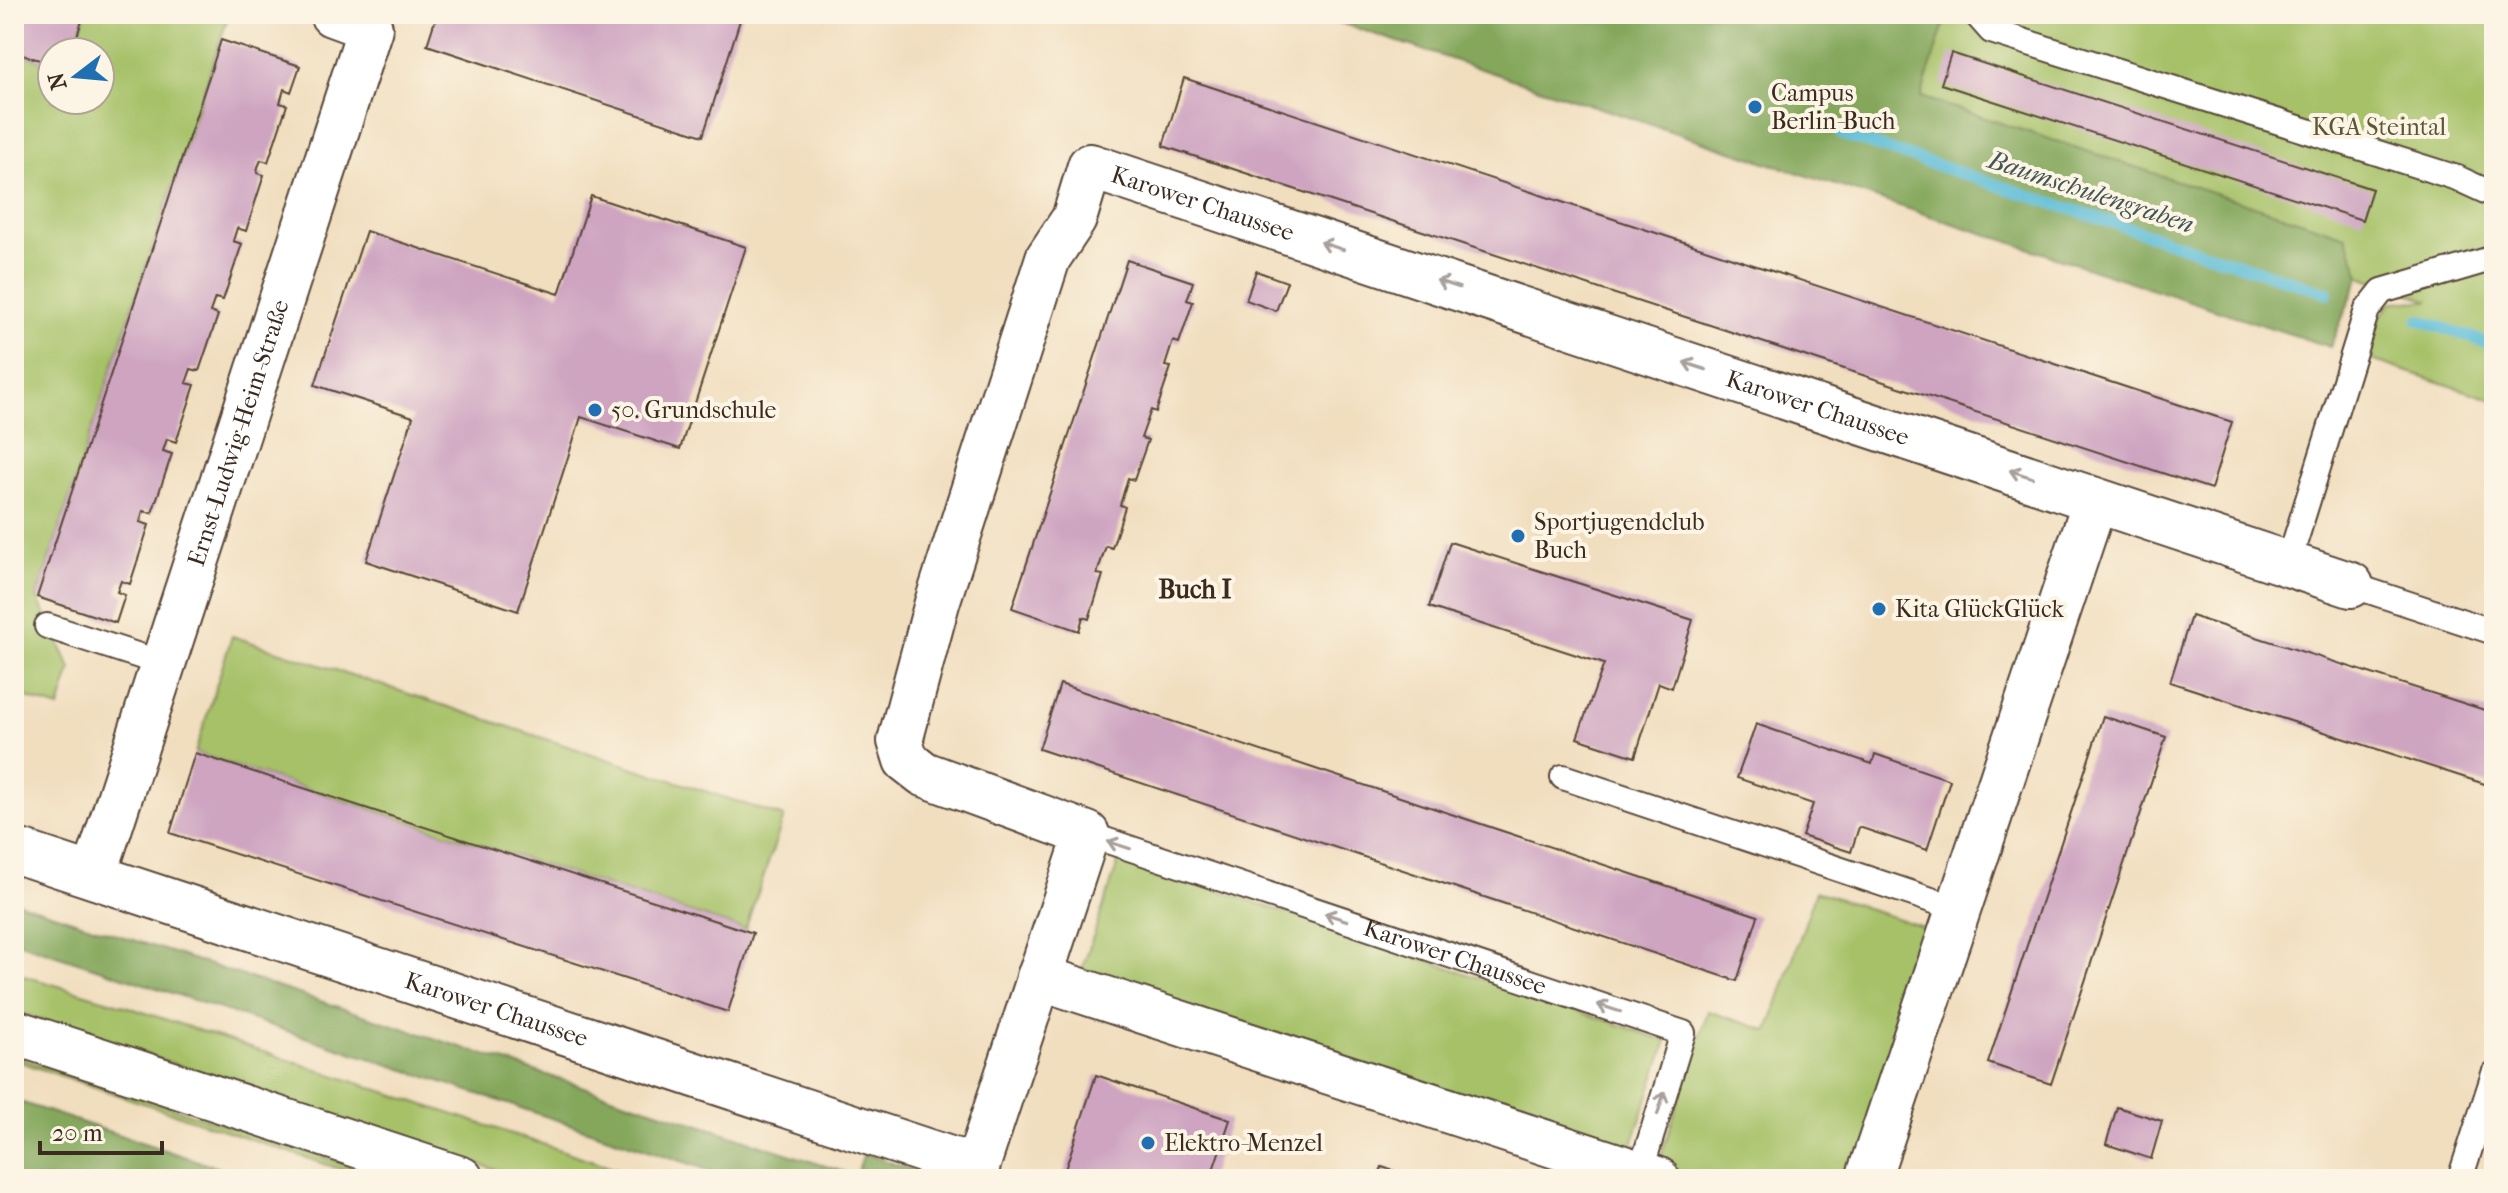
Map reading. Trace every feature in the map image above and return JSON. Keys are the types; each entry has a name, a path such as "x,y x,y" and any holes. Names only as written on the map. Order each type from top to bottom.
{"street":[{"name":"Ernst-Ludwig-Heim-Straße","path":"94,876 164,664 359,19"},
{"name":"Karower Chaussee","path":"14,850 975,1174 1087,834 924,774 906,760 900,741 937,603 1043,273 1048,258 1074,219 1090,166 2351,585"},
{"path":"1868,1179 2095,501"},
{"name":"Karower Chaussee","path":"1039,977 1648,1176"},
{"path":"14,1032 461,1179"}],"lane":[{"path":"1976,14 1991,31 2457,178 2494,195"},
{"path":"2288,564 2367,310 2382,291 2494,258"},
{"name":"Karower Chaussee","path":"2351,585 2494,632"},
{"path":"47,626 164,664"},
{"path":"1563,777 1958,909"},
{"name":"Karower Chaussee","path":"1087,834 1683,1033 1648,1176"},
{"path":"2460,1179 2494,1074"}],"green space":[{"path":"85,14 229,14 37,597 71,669 59,708 14,694 14,52 36,59 36,116 116,116 116,36 77,36"},
{"path":"1313,14 1947,14 1921,97 2346,236 2360,276 2330,347"},
{"name":"KGA Steintal","path":"1947,14 2494,14 2494,400 2369,359 2381,315 2392,302 2430,301 2360,276 2345,236 1920,97"},
{"path":"232,636 784,817 745,930 195,753"},
{"path":"1120,857 1667,1041 1628,1156 1081,972"},
{"path":"1816,891 1940,933 1856,1179 1701,1179 1658,1165 1708,1011 1768,1031"},
{"path":"14,901 856,1176 864,1153 911,1170 925,1179 736,1179 14,941"},
{"path":"14,973 113,1002 648,1179 523,1179 14,1011"},
{"path":"14,1056 391,1179 370,1179 14,1060"},
{"path":"14,1100 252,1179 14,1179"}],"building":[{"path":"14,14 84,14 77,36 36,36 36,59 14,52"},
{"path":"437,14 742,14 703,136 427,45"},
{"path":"221,40 300,66 291,92 284,89 280,103 287,105 268,162 261,160 258,167 257,173 264,175 246,231 237,228 233,241 242,244 223,300 215,298 210,312 218,315 199,371 191,369 186,383 195,385 176,442 167,439 163,451 172,454 152,513 143,511 140,522 149,525 130,584 121,581 117,592 125,595 116,623 37,597"},
{"path":"1951,53 2372,189 2362,220 1941,84"},
{"path":"1184,78 2232,422 2211,489 1163,146"},
{"path":"591,196 746,247 680,449 581,417 518,611 366,561 413,417 315,385 366,231 559,294"},
{"path":"1127,260 1193,282 1187,300 1193,302 1179,343 1173,341 1165,366 1171,367 1156,412 1151,410 1141,438 1148,440 1134,480 1128,478 1120,505 1125,507 1112,548 1106,546 1097,574 1103,575 1089,619 1083,617 1079,631 1012,608"},
{"path":"1256,271 1287,282 1276,311 1246,300"},
{"path":"1450,542 1693,620 1672,688 1659,683 1635,757 1577,738 1604,664 1429,607"},
{"path":"2191,616 2494,713 2494,787 2170,682"},
{"path":"1060,684 1758,916 1737,981 1039,749"},
{"path":"2103,716 2166,737 2051,1084 1988,1063"},
{"path":"1756,724 1872,764 1875,754 1950,780 1927,850 1859,827 1851,852 1802,836 1813,804 1737,778"},
{"path":"195,753 753,933 728,1012 170,833"},
{"name":"Elektro-Menzel","path":"1096,1075 1230,1120 1210,1179 1062,1179"},
{"path":"2117,1107 2162,1121 2151,1159 2106,1144"},
{"path":"1382,1167 1416,1178 1416,1179 1377,1179"}],"waterway":[{"name":"Baumschulengraben","path":"1841,134 2327,293"},
{"name":"Baumschulengraben","path":"2419,320 2494,345"}],"place":[{"name":"Campus Berlin-Buch","path":"1755,107"},
{"name":"50. Grundschule","path":"595,410"},
{"name":"Sportjugendclub Buch","path":"1518,536"},
{"name":"Kita GlückGlück","path":"1879,609"},
{"name":"Elektro-Menzel","path":"1148,1143"}],"district":[{"name":"Buch I","path":"1195,589"}]}
